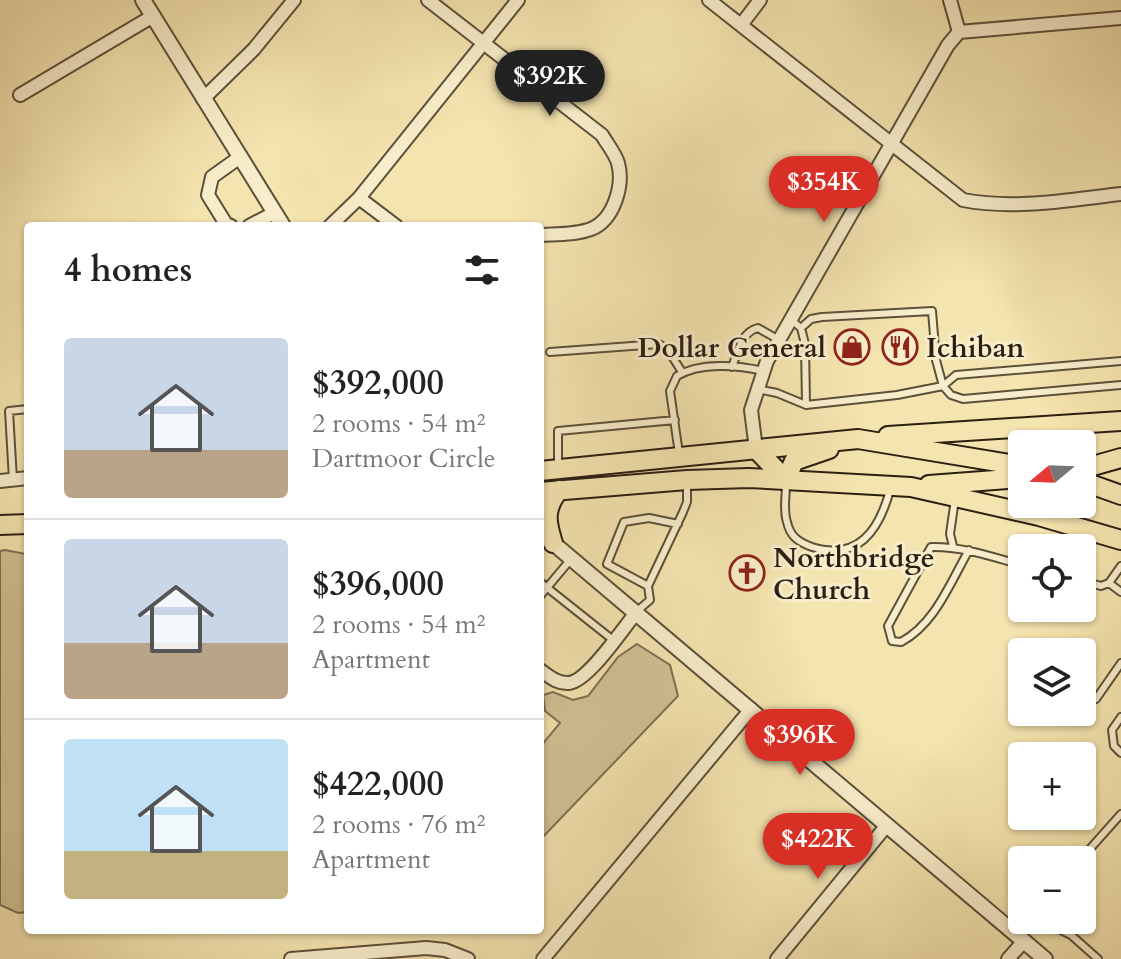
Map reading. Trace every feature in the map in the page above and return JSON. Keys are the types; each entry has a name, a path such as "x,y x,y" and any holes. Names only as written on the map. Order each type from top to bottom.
{"main road":[{"path":"549,470 858,439 1121,421"},
{"path":"786,480 794,461 858,439 1008,464"},
{"path":"687,480 732,466 756,449"},
{"path":"756,449 786,480"},
{"path":"1096,465 1121,458"},
{"path":"546,538 550,491 687,480 786,480 911,487 1008,479"},
{"path":"1096,486 1121,495"},
{"path":"911,487 1039,516 1121,540"},
{"path":"0,525 24,524"}],"street":[{"path":"143,0 278,219"},
{"path":"203,99 254,49 294,0"},
{"path":"428,0 602,135 617,159 620,174 617,194 602,222 592,229 544,235"},
{"path":"334,222 359,198 518,0"},
{"path":"709,0 963,200 1013,205 1121,194"},
{"path":"741,25 760,0"},
{"path":"950,0 959,32"},
{"path":"20,95 153,16"},
{"path":"756,449 751,410 763,371 779,340 796,324 890,145 948,45 959,32 1121,18"},
{"path":"225,222 208,195 212,177 240,157"},
{"path":"359,198 391,222"},
{"path":"546,538 1045,959"},
{"path":"544,675 559,683 572,683 587,673 635,614"},
{"path":"543,959 751,709"},
{"path":"777,959 887,825"},
{"path":"1008,959 1019,937"},
{"path":"291,959 426,948 445,950 468,959"}],"lane":[{"path":"806,405 805,344 796,324 822,317 932,311 936,360 943,386 951,395 963,399 1121,385"},
{"path":"732,367 743,339 752,329 758,328 779,340"},
{"path":"550,352 659,344 668,350 682,372"},
{"path":"757,389 777,393 806,405 897,395 943,386 956,375 1121,361"},
{"path":"679,456 671,384 682,372 696,368 732,367 763,371"},
{"path":"7,480 9,411 24,409"},
{"path":"549,470 558,431 675,420"},
{"path":"635,614 650,600 648,586 687,502 687,480"},
{"path":"786,480 786,516 790,531 800,543 830,552 847,549 863,539 883,514 891,486"},
{"path":"953,546 950,534 955,497"},
{"path":"648,586 607,564 624,522 649,518 678,524"},
{"path":"969,550 922,628 901,642 892,641 888,626 931,547 953,546 969,550 1008,561"},
{"path":"544,592 571,559"},
{"path":"1096,585 1109,583 1121,566"},
{"path":"1109,583 1121,592"},
{"path":"544,586 613,640"},
{"path":"1096,699 1121,663"},
{"path":"1121,717 1112,730 1114,746 1121,753"},
{"path":"1092,846 1121,814"},
{"path":"1069,934 1098,959"}],"shaded area":[{"path":"0,551 24,554 24,912 18,913 0,905"},
{"path":"637,644 670,665 678,696 544,836 544,742 560,723 545,711 544,695 553,692 573,700 588,696 618,657"}],"place":[{"name":"Dollar General","path":"852,347"},
{"name":"Ichiban","path":"900,347"},
{"name":"Northbridge Church","path":"747,573"}]}
